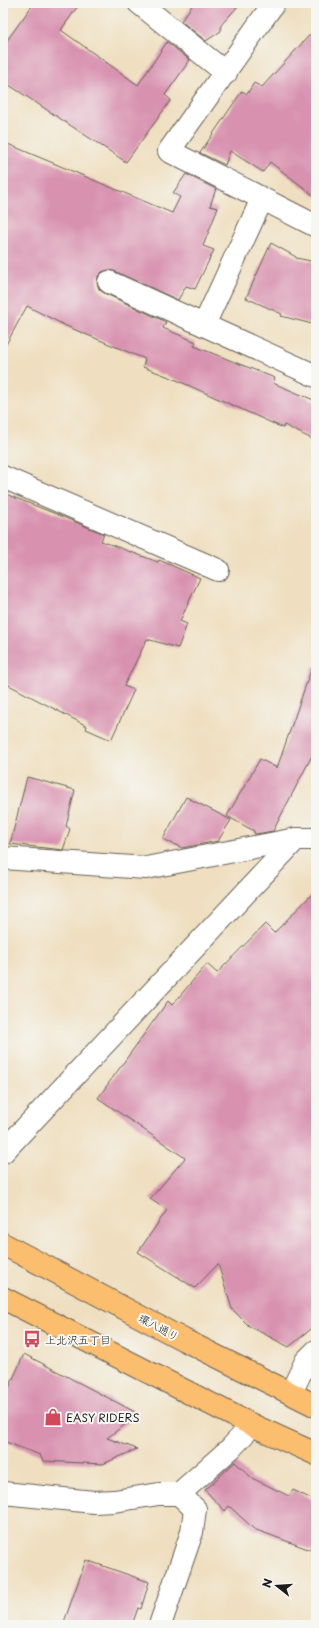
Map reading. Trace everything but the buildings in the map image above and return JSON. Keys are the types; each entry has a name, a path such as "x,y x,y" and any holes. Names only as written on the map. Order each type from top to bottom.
{"main road":[{"name":"環八通り","path":"3,1244 184,1340 291,1392 316,1406"},
{"path":"3,1298 252,1425 316,1454"}],"street":[{"path":"139,3 226,73"},
{"path":"274,3 226,73 169,151 316,226"},
{"path":"204,326 262,198"},
{"path":"109,282 316,376"},
{"path":"3,477 218,570"},
{"path":"3,858 146,868 306,839"},
{"path":"3,1152 306,839"},
{"path":"291,1392 306,1361 316,1352"},
{"path":"3,1492 94,1502 114,1501 159,1494 179,1494 231,1448 252,1425"},
{"path":"160,1625 192,1532 195,1509 179,1494"}],"place":[{"name":"上北沢五丁目","path":"32,1339"},
{"name":"EASY RIDERS","path":"53,1417"}]}
